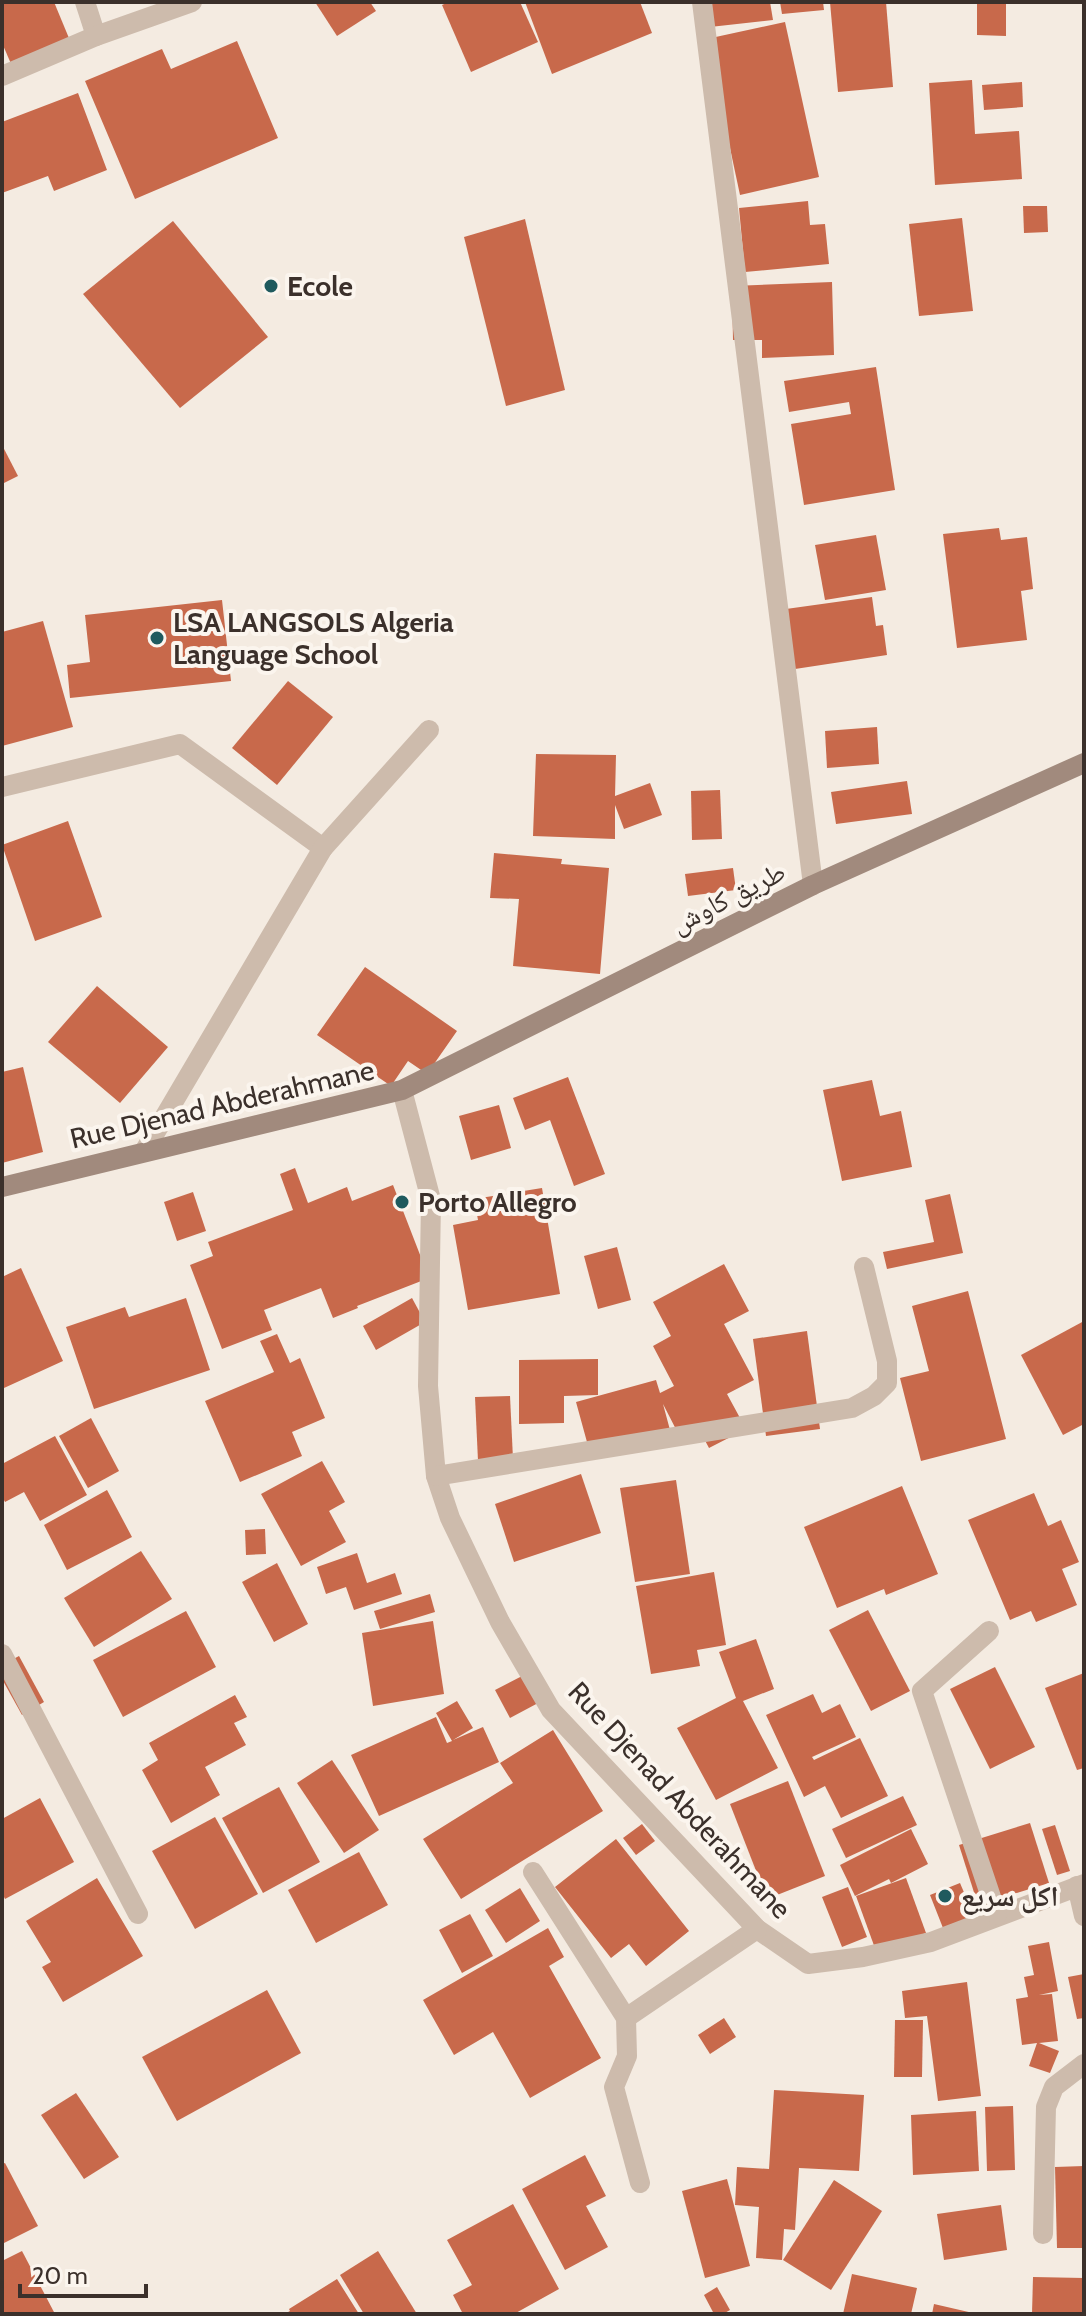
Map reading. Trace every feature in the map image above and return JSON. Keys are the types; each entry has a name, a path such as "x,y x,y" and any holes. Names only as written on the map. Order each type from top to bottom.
{"street":[{"path":"85,2 96,36"},
{"path":"2,76 96,36 192,2"},
{"path":"702,2 813,885"},
{"path":"145,1150 323,848 429,730"},
{"path":"2,787 180,744 323,848"},
{"name":"طريق كاوش","path":"402,1090 813,885 1084,763"},
{"name":"Rue Djenad Abderahmane","path":"2,1187 402,1090 431,1200 428,1386 436,1476 450,1518 500,1622 551,1710 757,1929 808,1964 863,1957 931,1942 1081,1885"},
{"path":"436,1476 852,1408 874,1396 887,1383 887,1361 864,1267"},
{"path":"989,1631 922,1691 997,1915"},
{"path":"2,1654 138,1914"},
{"path":"533,1872 626,2018 627,2056 614,2087 640,2183"},
{"path":"1081,1885 1084,1916"},
{"path":"626,2018 757,1929"},
{"path":"1043,2234 1046,2107 1054,2087 1084,2064"}],"building":[{"path":"2,2 54,2 71,43 12,66 2,43"},
{"path":"315,2 370,2 376,11 337,36"},
{"path":"449,2 520,2 538,42 471,72 442,5"},
{"path":"525,2 640,2 652,33 552,74"},
{"path":"707,2 770,2 773,20 710,27"},
{"path":"780,2 823,2 824,10 782,14"},
{"path":"830,2 886,2 893,87 838,92"},
{"path":"977,2 1006,2 1006,36 977,35"},
{"path":"785,22 819,177 740,195 720,101 711,38"},
{"path":"237,41 278,138 135,199 85,81 162,49 171,69"},
{"path":"972,80 975,134 1019,131 1022,179 935,185 929,83"},
{"path":"1022,82 1023,107 984,110 982,85"},
{"path":"78,93 107,170 54,191 48,176 2,193 2,122"},
{"path":"808,201 810,225 825,224 829,264 745,272 739,208"},
{"path":"1023,206 1047,206 1048,232 1024,233"},
{"path":"962,218 973,311 919,316 909,224"},
{"path":"525,219 565,390 506,406 464,237"},
{"path":"173,221 268,337 180,408 83,294"},
{"path":"832,282 834,355 762,358 762,340 733,340 732,286"},
{"path":"876,367 895,490 804,505 791,424 851,414 849,402 789,412 784,381"},
{"path":"2,445 18,476 2,484"},
{"path":"999,528 1001,540 1027,537 1033,589 1021,591 1027,640 957,648 943,534"},
{"path":"876,535 886,590 825,600 815,545"},
{"path":"872,597 876,626 883,625 887,655 795,669 786,609"},
{"name":"LSA LANGSOLS Algeria Language School","path":"222,600 231,681 70,698 67,665 90,662 85,615"},
{"path":"43,621 73,727 2,746 2,632"},
{"path":"288,681 333,717 277,785 232,748"},
{"path":"877,727 879,764 827,768 825,731"},
{"path":"536,754 616,755 615,796 650,783 662,815 624,829 615,805 615,839 533,836"},
{"path":"907,781 912,814 836,824 831,792"},
{"path":"720,790 722,839 692,840 691,791"},
{"path":"68,821 102,917 35,941 2,845"},
{"path":"494,853 562,859 561,864 609,868 600,974 513,966 519,899 490,898"},
{"path":"733,868 736,890 688,896 685,874"},
{"path":"365,967 457,1031 427,1074 408,1061 391,1086 317,1035"},
{"path":"97,986 168,1047 120,1103 48,1042"},
{"path":"23,1067 43,1152 2,1163 2,1072"},
{"path":"568,1077 605,1174 574,1186 550,1120 525,1130 513,1098"},
{"path":"872,1080 880,1116 901,1111 912,1167 842,1181 823,1090"},
{"path":"499,1105 511,1148 471,1160 459,1116"},
{"path":"295,1168 308,1203 347,1187 352,1201 393,1185 429,1278 333,1318 321,1288 264,1310 272,1330 222,1349 190,1265 213,1256 208,1242 293,1210 280,1174"},
{"path":"542,1188 560,1294 468,1310 453,1225 478,1220 474,1199"},
{"path":"193,1192 206,1231 177,1241 164,1202"},
{"path":"950,1194 963,1253 887,1269 883,1252 934,1242 925,1200"},
{"path":"617,1247 631,1300 598,1309 584,1256"},
{"path":"724,1264 749,1311 724,1324 754,1380 727,1394 746,1429 709,1448 700,1431 682,1441 663,1404 670,1430 590,1453 576,1402 656,1380 660,1393 674,1386 653,1346 671,1336 653,1302"},
{"path":"21,1268 63,1361 4,1388 2,1277"},
{"path":"968,1291 1006,1439 921,1461 900,1378 929,1371 912,1306"},
{"path":"186,1298 210,1370 94,1409 66,1327 125,1307 129,1317"},
{"path":"412,1298 425,1322 376,1350 363,1326"},
{"path":"1084,1321 1084,1424 1063,1435 1021,1355"},
{"path":"807,1331 820,1429 766,1436 753,1339"},
{"path":"277,1334 290,1363 300,1358 325,1418 292,1432 302,1456 240,1482 205,1401 274,1372 260,1341"},
{"path":"598,1359 598,1395 564,1396 564,1423 519,1424 519,1360"},
{"path":"510,1396 513,1459 478,1461 475,1397"},
{"path":"91,1418 119,1471 88,1488 59,1436"},
{"path":"55,1436 87,1495 40,1521 24,1492 5,1502 2,1496 2,1464"},
{"path":"322,1461 345,1502 329,1511 346,1542 301,1566 261,1494"},
{"path":"581,1474 601,1533 514,1562 495,1504"},
{"path":"676,1480 690,1574 635,1582 620,1488"},
{"path":"902,1486 938,1574 886,1595 884,1589 837,1608 804,1527"},
{"path":"107,1490 132,1537 67,1570 44,1525"},
{"path":"1034,1493 1048,1526 1061,1520 1079,1562 1062,1569 1077,1605 1036,1622 1031,1611 1010,1620 968,1520"},
{"path":"265,1529 266,1554 246,1555 245,1530"},
{"path":"141,1551 172,1599 94,1647 64,1598"},
{"path":"357,1553 367,1583 395,1573 402,1594 354,1610 346,1587 326,1594 317,1567"},
{"path":"277,1563 308,1624 274,1642 242,1582"},
{"path":"714,1572 726,1645 697,1650 700,1666 651,1674 636,1586"},
{"path":"430,1594 435,1612 380,1629 374,1611"},
{"path":"868,1610 910,1691 871,1711 829,1630"},
{"path":"186,1611 216,1667 123,1717 93,1660"},
{"path":"433,1621 444,1694 373,1706 362,1633"},
{"path":"756,1639 774,1689 743,1701 778,1768 716,1800 677,1728 736,1698 719,1652"},
{"path":"19,1656 44,1702 22,1715 2,1679 2,1665"},
{"path":"995,1667 1035,1747 990,1769 950,1689"},
{"path":"1084,1673 1084,1768 1077,1770 1045,1688"},
{"path":"526,1674 540,1702 510,1718 495,1690"},
{"path":"813,1694 822,1713 840,1704 856,1737 812,1757 814,1760 860,1738 888,1796 841,1818 825,1786 804,1797 766,1715"},
{"path":"235,1695 247,1717 234,1723 246,1745 205,1767 220,1795 171,1823 142,1770 158,1760 149,1743"},
{"path":"457,1701 473,1728 453,1740 483,1727 499,1762 379,1816 351,1755 436,1717 447,1743 452,1741 436,1713"},
{"path":"553,1730 603,1811 461,1899 423,1839 513,1783 500,1763"},
{"path":"332,1760 379,1830 344,1853 297,1783"},
{"path":"788,1781 825,1876 767,1899 730,1804"},
{"path":"279,1787 320,1862 263,1893 222,1818"},
{"path":"903,1796 917,1825 846,1858 832,1829"},
{"path":"40,1798 74,1862 5,1899 2,1893 2,1819"},
{"path":"215,1817 258,1894 195,1929 152,1851"},
{"path":"1030,1823 1049,1883 978,1905 959,1845"},
{"path":"642,1824 655,1841 636,1855 623,1838"},
{"path":"1055,1825 1070,1871 1057,1875 1042,1829"},
{"path":"911,1829 928,1864 891,1883 889,1879 855,1896 840,1865"},
{"path":"616,1839 689,1931 646,1966 629,1944 611,1958 555,1887"},
{"path":"359,1852 388,1905 316,1943 288,1890"},
{"path":"97,1878 143,1956 63,2002 42,1967 51,1962 26,1921"},
{"path":"906,1878 926,1933 876,1951 856,1896"},
{"path":"960,1883 974,1916 943,1928 930,1895"},
{"path":"848,1887 867,1937 842,1947 822,1897"},
{"path":"520,1888 540,1921 506,1943 485,1910"},
{"path":"470,1914 493,1956 462,1973 439,1930"},
{"path":"548,1928 564,1957 549,1966 601,2058 530,2098 493,2032 454,2055 423,2000"},
{"path":"1049,1942 1058,1991 1039,1995 1052,1994 1058,2041 1039,2043 1059,2051 1050,2073 1029,2066 1037,2043 1022,2045 1016,1999 1028,1997 1024,1977 1034,1975 1028,1946"},
{"path":"1084,1974 1084,2018 1077,2019 1068,1977"},
{"path":"967,1982 981,2096 938,2101 927,2016 905,2018 902,1991"},
{"path":"267,1990 301,2053 177,2121 142,2057"},
{"path":"724,2018 736,2037 710,2054 698,2035"},
{"path":"895,2020 923,2020 922,2077 894,2077"},
{"path":"774,2090 864,2095 859,2171 799,2168 795,2230 784,2229 782,2260 756,2258 759,2207 735,2205 737,2167 769,2169"},
{"path":"76,2093 119,2157 84,2179 41,2115"},
{"path":"1013,2106 1015,2170 987,2171 985,2107"},
{"path":"976,2111 979,2171 913,2175 911,2115"},
{"path":"585,2155 606,2196 586,2206 608,2247 565,2270 522,2189"},
{"path":"5,2163 38,2226 2,2244 2,2164"},
{"path":"1084,2166 1084,2248 1057,2248 1055,2167"},
{"path":"727,2179 750,2266 705,2278 682,2191"},
{"path":"834,2180 882,2211 831,2290 783,2260"},
{"path":"513,2204 559,2289 514,2314 463,2314 453,2295 472,2285 447,2240"},
{"path":"1001,2205 1007,2250 944,2260 937,2214"},
{"path":"22,2251 55,2314 2,2314 2,2261"},
{"path":"378,2251 417,2314 364,2314 340,2275"},
{"path":"852,2274 917,2288 911,2314 843,2314"},
{"path":"1033,2277 1084,2278 1084,2314 1032,2314"},
{"path":"337,2279 359,2314 284,2314 289,2309"},
{"path":"717,2287 730,2310 723,2314 714,2314 704,2295"},
{"path":"934,2304 973,2313 973,2314 932,2314"}],"place":[{"name":"Ecole","path":"271,286"},
{"name":"LSA LANGSOLS Algeria Language School","path":"157,638"},
{"name":"Porto Allegro","path":"402,1202"},
{"name":"اكل سريع","path":"945,1896"}]}
